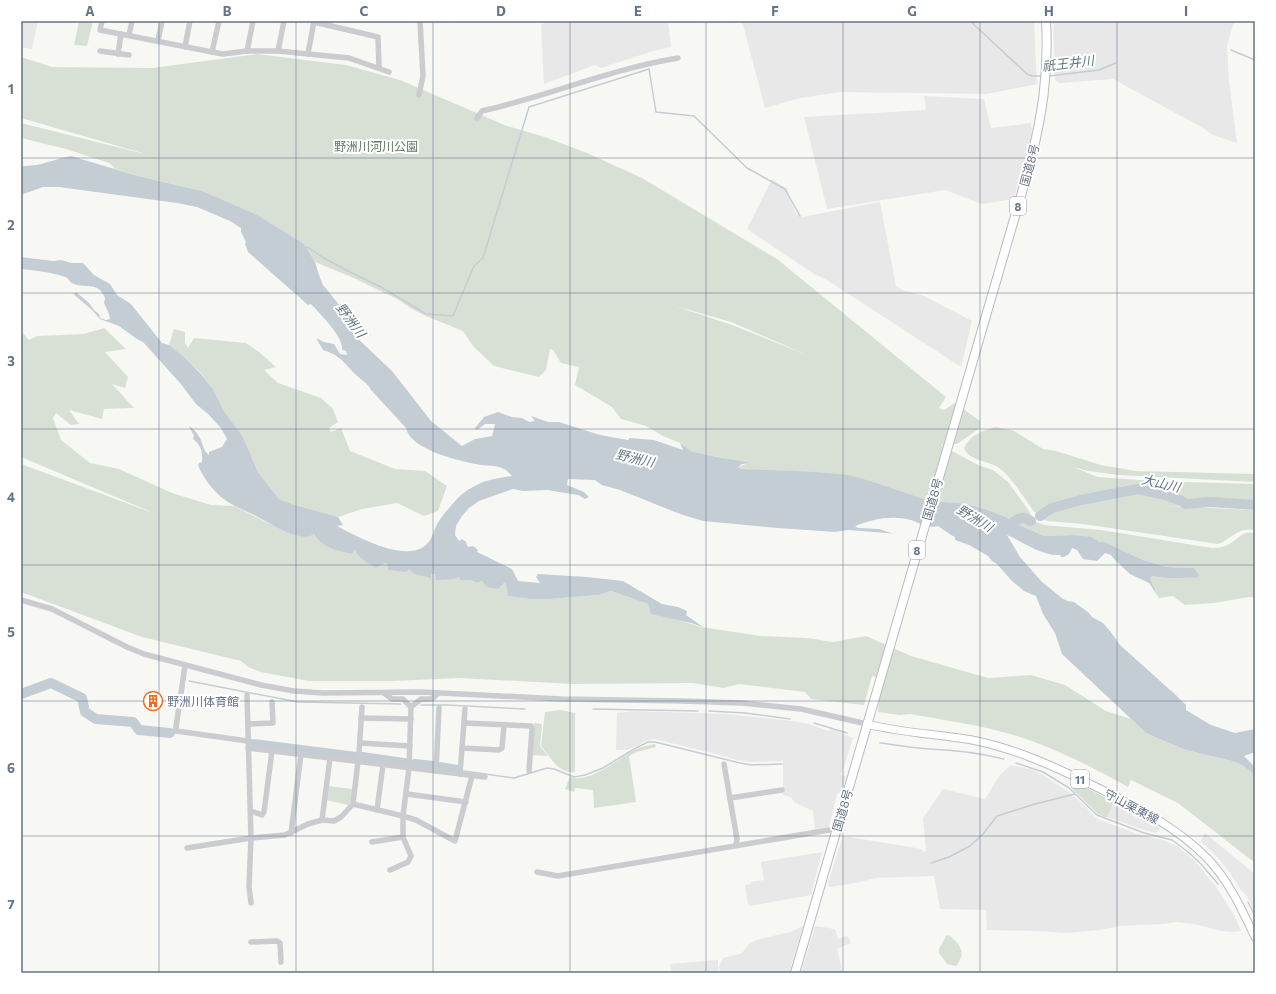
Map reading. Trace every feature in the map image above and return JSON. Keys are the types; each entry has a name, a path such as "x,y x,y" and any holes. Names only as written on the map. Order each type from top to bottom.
{"highway":[{"name":"国道8号","path":"795,973 1027,175 1038,130 1046,80 1046,21"}],"main road":[{"name":"守山栗東線","path":"867,724 885,728 973,740 1027,756 1053,766 1114,795 1160,820 1188,841 1209,860 1222,876 1233,893 1255,937"}],"street":[{"path":"102,21 100,30 223,54 247,51 278,51 349,58 390,72"},
{"path":"129,36 132,21"},
{"path":"158,41 162,21"},
{"path":"185,47 190,21"},
{"path":"212,52 219,21"},
{"path":"247,51 253,21"},
{"path":"278,51 284,21"},
{"path":"419,95 423,76 420,21"},
{"path":"308,54 314,22 378,37 379,68"},
{"path":"118,54 121,34"},
{"path":"100,50 129,56"},
{"path":"477,118 482,111 510,104 572,84 653,62 678,58"},
{"path":"21,600 52,609 129,648 185,666 261,685 294,691 323,693 438,693 561,699 756,704 802,709 867,724"},
{"path":"185,666 176,731 248,741"},
{"path":"384,693 392,699 403,699 412,707"},
{"path":"390,870 408,862 410,856 403,837 403,816 409,768 412,707 420,699 432,699 438,693"},
{"path":"247,695 251,811 249,887 251,903"},
{"path":"248,724 273,723 272,702"},
{"path":"187,848 251,838 277,837 291,833 308,824 322,820 334,821 341,817 353,804 360,743 362,707"},
{"path":"436,772 439,708"},
{"path":"460,774 465,709"},
{"path":"361,718 411,719"},
{"path":"464,722 530,726 532,729 529,770"},
{"path":"462,748 500,750 502,748 504,725"},
{"path":"360,743 410,746"},
{"path":"248,748 485,777"},
{"path":"251,811 262,815 264,812 272,751"},
{"path":"291,833 301,754"},
{"path":"322,820 330,758"},
{"path":"724,764 737,839 736,845"},
{"path":"377,810 383,765"},
{"path":"353,804 416,820 455,841 472,776"},
{"path":"730,798 782,790"},
{"path":"406,794 466,802"},
{"path":"537,872 558,876 829,830"},
{"path":"372,842 403,837"},
{"path":"251,942 277,941 280,943 281,962"}],"shaded area":[{"path":"21,21 38,21 32,49 21,47"},
{"path":"546,21 668,21 671,47 653,51 601,68 595,65 544,84 541,24 546,23"},
{"path":"742,21 1034,21 1037,84 987,94 841,92 800,98 765,108"},
{"path":"1053,21 1234,21 1227,46 1229,81 1237,143 1213,135 1203,128 1113,79 1059,83 1055,80"},
{"path":"924,96 984,99 991,128 1031,123 1032,134 1014,199 982,204 945,190 827,209 804,117 926,110"},
{"path":"772,179 787,189 795,212 802,217 880,202 896,286 902,290 924,296 972,321 961,367 827,280 814,274 747,229"},
{"path":"635,711 726,714 792,721 809,724 829,731 830,728 853,738 840,775 846,776 842,791 837,794 829,827 815,829 813,811 795,803 791,797 783,795 783,761 751,762 733,759 654,739 643,742 628,750 616,750 617,713"},
{"path":"1011,765 1030,769 1043,775 1072,794 1097,819 1141,835 1163,840 1177,846 1195,861 1217,888 1234,915 1241,931 1221,931 1195,924 1177,922 1120,926 1100,930 1068,933 987,930 986,910 940,909 934,876 876,878 829,887 828,883 843,836 922,849 923,852 926,851 923,818 943,789 985,799 1000,775"},
{"path":"1114,802 1160,828 1156,833 1107,817"},
{"path":"1205,833 1255,874 1255,913 1247,896 1240,889 1221,861 1201,841"},
{"path":"822,852 811,895 750,906 748,904 745,885 751,884 751,882 764,880 761,862"},
{"path":"803,926 789,973 720,973 719,967 723,958 742,953 750,943 756,940 790,932"},
{"path":"815,926 835,929 838,939 847,936 851,943 837,949 843,973 801,973"},
{"path":"718,960 718,973 672,973 670,964"}],"green space":[{"path":"79,21 93,21 87,46 74,45"},
{"name":"野洲川河川公園","path":"257,54 346,65 400,80 507,126 545,137 587,153 642,178 777,259 946,397 939,408 944,410 955,403 980,421 980,428 957,444 941,445 978,465 993,470 1008,482 1029,511 1034,521 1044,525 1101,530 1212,548 1231,543 1245,533 1255,534 1255,597 1214,603 1185,605 1173,596 1159,598 1150,579 1152,576 1169,578 1197,578 1194,568 1167,567 1143,560 1105,542 1097,542 1073,535 1044,536 1017,524 1020,520 1032,522 1028,516 1014,521 996,513 969,505 940,502 938,505 877,483 741,469 738,467 749,463 732,461 691,451 680,443 663,436 646,426 621,419 612,407 575,385 579,367 561,363 553,350 550,349 546,370 539,377 494,366 473,346 463,331 426,316 397,299 356,279 315,262 304,244 202,191 138,176 113,168 114,167 109,163 66,149 21,138 21,123 149,155 21,118 21,57 52,67 152,68","holes":["675,306 731,322 807,355 732,325"]},
{"path":"104,328 126,349 105,352 128,377 125,388 112,384 134,408 104,409 102,419 69,410 79,424 71,425 56,413 53,418 61,440 90,463 119,469 172,493 211,505 234,506 270,524 314,534 321,543 335,550 352,554 355,549 361,558 376,568 385,563 387,564 388,570 409,568 414,574 431,577 431,574 459,577 460,580 471,580 477,583 482,581 503,583 506,585 509,596 529,599 599,595 611,591 648,604 675,619 701,627 761,636 807,638 833,642 866,636 911,656 988,678 1031,675 1065,685 1106,711 1131,719 1146,733 1186,750 1232,761 1242,765 1255,775 1255,863 1178,803 1131,780 1128,787 1061,753 1027,739 991,729 910,714 900,715 878,712 879,699 885,679 872,676 864,705 811,699 805,692 739,684 724,688 693,683 573,684 459,678 393,681 309,681 261,672 248,667 241,661 142,637 21,592 21,464 156,514 21,457 21,331 29,340 37,336 84,334"},
{"path":"174,329 185,332 185,343 188,348 194,338 246,343 276,367 264,370 278,383 321,398 333,409 338,422 329,428 331,432 341,428 350,451 395,469 425,471 447,486 438,511 424,516 397,503 362,509 338,517 279,499 258,472 243,437 224,411 213,389 200,372 169,345"},
{"path":"996,427 1014,431 1043,449 1056,451 1101,465 1136,471 1255,474 1255,482 1118,475 1088,471 1073,467 1098,477 1153,481 1255,484 1255,508 1163,506 1255,510 1255,531 1240,531 1218,544 1083,524 1047,521 1041,518 1049,517 1050,513 1045,508 1037,513 1034,512 1017,487 1002,470 996,466 970,456 964,449 969,440 973,437 986,430"},
{"path":"560,710 575,713 575,772 569,772 559,768 541,746 545,712"},
{"path":"534,723 542,724 540,746 548,756 532,755"},
{"path":"655,744 656,747 637,752 629,756 636,802 594,808 593,790 575,788 574,792 565,789 570,777 586,777 594,774 603,770 634,750"},
{"path":"1081,785 1114,802 1107,817 1098,814 1071,788"},
{"path":"328,786 353,789 351,803 348,805 326,800"},
{"path":"949,935 959,946 962,953 956,966 947,964 939,953 939,949 946,936"}],"water":[{"name":"野洲川","path":"71,156 138,176 202,191 257,215 304,244 315,262 323,285 345,312 363,326 371,335 346,320 354,335 392,371 431,421 462,446 475,439 492,436 495,424 485,424 477,430 475,428 484,417 498,412 512,417 522,418 529,422 535,421 531,416 548,422 559,422 600,435 628,440 630,438 654,440 683,450 680,443 691,451 751,463 742,464 738,467 741,469 849,475 877,483 938,505 940,502 950,502 969,505 996,513 1014,521 1028,516 1028,520 1019,521 1017,524 1044,536 1073,535 1092,537 1093,539 1098,540 1098,542 1105,542 1143,560 1167,567 1194,568 1199,575 1197,578 1169,578 1152,576 1150,579 1156,591 1155,592 1149,583 1130,574 1111,555 1105,553 1097,561 1083,559 1077,550 1072,548 1069,554 1061,557 1060,555 1053,555 1039,551 1007,535 1020,557 1042,582 1063,599 1074,602 1092,617 1103,623 1120,645 1186,705 1186,710 1211,725 1235,733 1255,729 1255,752 1244,756 1255,767 1255,775 1242,765 1232,761 1186,750 1146,733 1062,654 1055,633 1043,614 1036,596 1024,591 1012,581 988,556 969,545 955,540 955,537 938,526 927,526 911,520 890,518 869,521 855,526 858,528 879,529 894,534 848,530 835,532 703,521 680,514 620,490 602,485 595,480 568,479 567,485 584,492 589,497 585,499 578,495 547,490 523,491 513,489 479,501 469,508 456,526 455,535 459,541 462,539 466,542 468,547 473,546 478,550 477,552 512,569 518,581 540,583 536,577 538,574 623,581 662,604 678,607 687,611 686,615 703,627 651,614 648,604 611,591 599,595 529,599 508,596 506,585 504,583 498,589 487,587 482,581 477,583 471,580 460,580 459,577 454,579 436,580 435,574 431,574 431,578 414,574 409,569 406,572 388,570 387,564 385,563 376,568 361,558 355,550 352,554 335,550 321,543 314,534 305,537 293,534 237,507 218,494 202,474 198,465 202,462 202,452 198,444 193,439 194,436 189,426 198,435 204,449 209,455 209,452 222,447 227,439 221,428 196,404 180,383 143,342 119,326 100,319 71,292 74,294 76,292 89,303 99,314 100,318 106,320 110,319 104,303 105,298 99,289 92,286 73,284 63,276 21,269 21,257 83,263 94,275 110,284 117,295 131,304 162,343 169,345 184,357 213,389 224,411 243,437 258,472 279,499 338,517 343,525 337,526 369,542 394,550 417,550 428,543 441,518 464,492 485,481 512,476 501,468 450,458 426,449 417,443 410,436 406,428 366,383 338,357 323,350 316,338 324,342 334,344 340,354 347,355 346,351 342,350 342,345 335,332 311,304 308,305 248,252 241,228 230,221 197,207 177,203 59,187 43,187 21,195 21,166 40,164"}],"waterway":[{"name":"祇王井川","path":"970,21 1027,74 1032,76 1043,76"},
{"name":"祇王井川","path":"1231,50 1255,60"},
{"name":"祇王井川","path":"1049,76 1099,70 1116,63"},
{"path":"305,247 381,287 426,314 453,316 474,266 483,258 529,107 649,69 656,112 694,116 747,168 785,189 800,216"},
{"name":"大山川","path":"1040,516 1052,508 1081,500 1138,489 1165,495 1182,501 1185,504 1211,502 1255,505"},
{"name":"大山川","path":"1005,525 1007,526 1018,519 1023,518 1031,521"},
{"path":"189,681 298,702 401,704"},
{"path":"21,694 51,683 82,698 85,712 96,719 133,722 139,730 170,733"},
{"path":"421,705 525,709"},
{"path":"593,709 698,711"},
{"path":"709,711 745,713 790,719"},
{"path":"814,723 847,733"},
{"path":"464,771 514,778 547,768 554,769 574,777 585,775 603,768 648,742 655,742 751,765 782,764"},
{"path":"880,743 967,752 1004,759"},
{"path":"253,744 356,757"},
{"path":"362,757 404,763"},
{"path":"1016,763 1043,772 1069,788 1097,815 1144,833 1172,840 1201,864 1218,884"},
{"path":"415,764 433,766"},
{"path":"439,767 457,770"},
{"path":"931,863 949,857 970,846 983,834 997,816 1035,804 1075,794"},
{"path":"1248,902 1255,916"}],"place":[{"name":"野洲川体育館","path":"153,701"}]}
